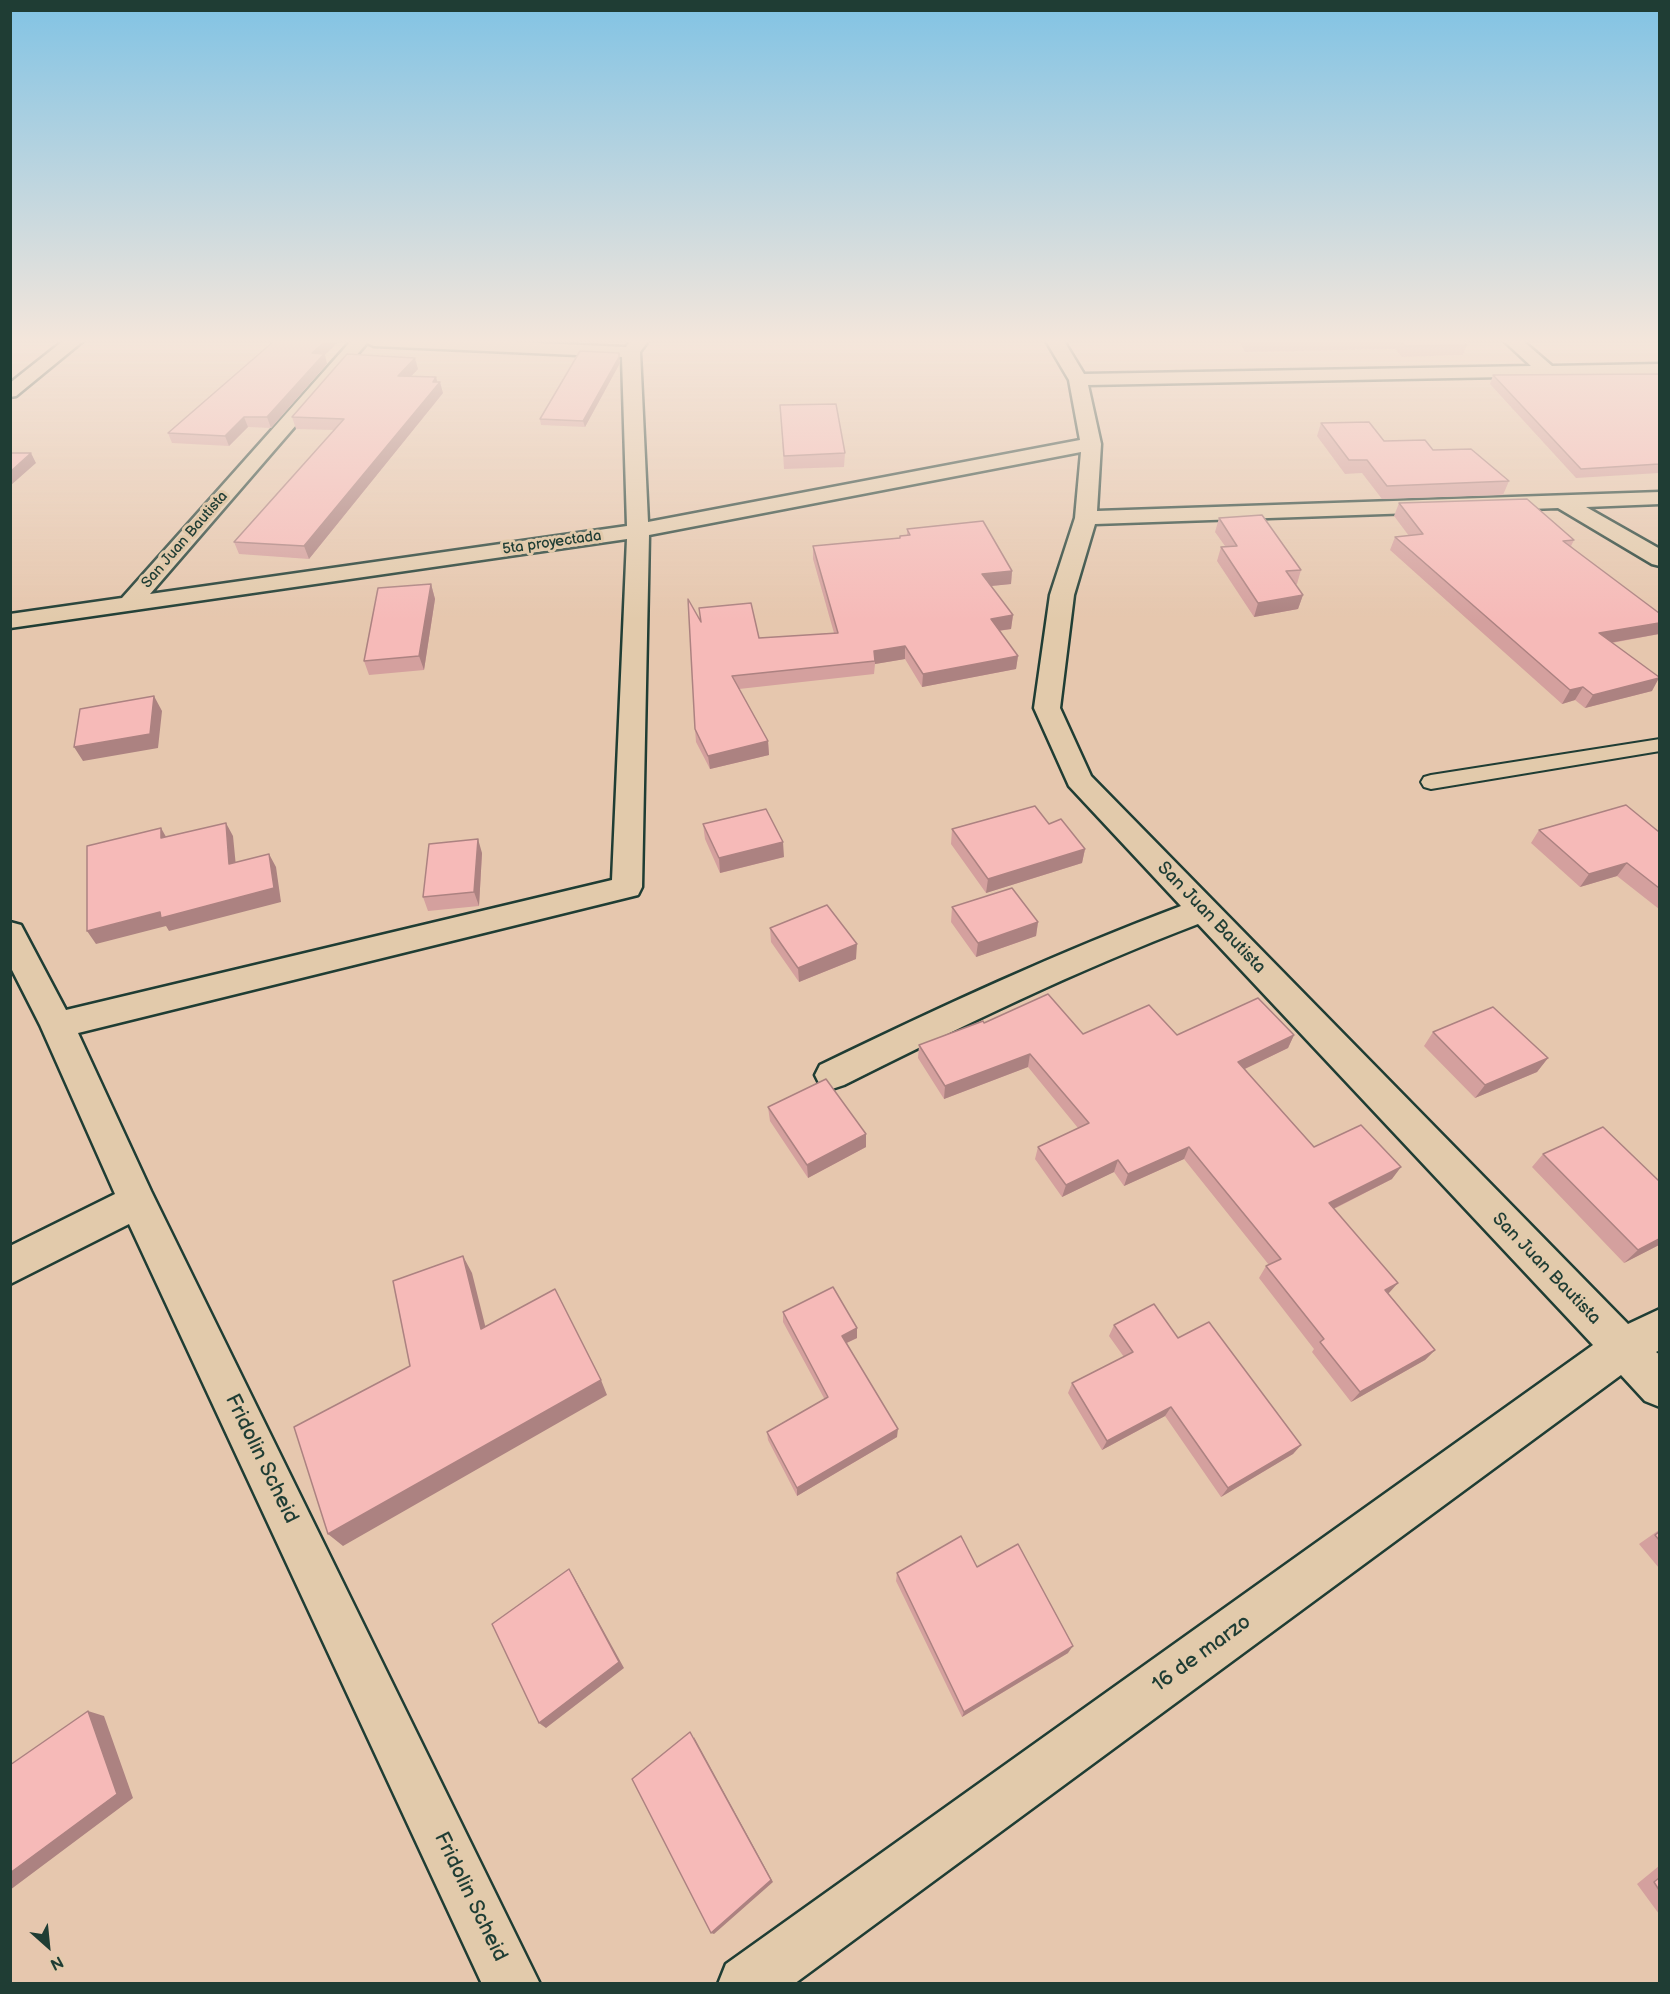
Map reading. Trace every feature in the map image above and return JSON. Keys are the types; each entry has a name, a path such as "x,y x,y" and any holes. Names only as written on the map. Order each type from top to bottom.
{"street":[{"name":"San Juan Bautista","path":"129,604 278,434"},
{"path":"57,1025 627,887 638,531 636,434"},
{"name":"San Juan Bautista","path":"1089,434 1091,444 1086,518 1062,595 1047,708 1079,780 1203,910 1641,1338 1659,1386"},
{"name":"5ta proyectada","path":"10,621 638,531 1091,444"},
{"path":"1086,518 1659,498"},
{"path":"1561,501 1659,559"},
{"path":"832,1076 996,994 1134,935 1203,910"},
{"name":"Fridolin Scheid","path":"10,933 57,1025 137,1201 512,1983"},
{"path":"10,1266 137,1201"},
{"name":"16 de marzo","path":"746,1983 1641,1338"}],"lane":[{"path":"1431,782 1659,745"}],"building":[{"path":"188,434 227,434 225,436"},
{"path":"331,434 397,434 304,546 234,542"},
{"path":"782,434 842,434 845,453 784,456"},
{"path":"1329,434 1379,434 1384,441 1425,440 1433,450 1471,449 1509,481 1387,486 1367,460 1349,460"},
{"path":"1548,434 1659,434 1659,464 1581,469"},
{"path":"10,453 31,453 10,472"},
{"path":"1527,499 1574,540 1563,541 1659,613 1659,623 1599,633 1659,678 1593,695 1583,687 1570,690 1395,537 1423,534 1399,503"},
{"path":"1262,515 1301,570 1286,571 1303,595 1258,603 1221,547 1237,546 1219,518"},
{"path":"983,521 1012,571 982,574 1013,615 991,619 1018,656 923,674 905,646 874,651 875,661 732,676 768,741 708,756 695,729 688,599 701,622 699,608 751,603 759,638 838,633 813,546 900,538 900,536 910,535 907,529"},
{"path":"431,584 419,656 364,661 378,588"},
{"path":"154,696 150,734 74,747 80,709"},
{"path":"1626,805 1659,832 1659,888 1627,863 1589,874 1539,830"},
{"path":"1035,806 1049,824 1061,819 1085,849 988,879 952,829"},
{"path":"766,809 783,842 719,858 703,824"},
{"path":"226,823 229,864 269,854 274,888 161,918 160,912 87,931 87,846 161,828 161,838"},
{"path":"478,839 474,892 423,897 429,844"},
{"path":"1012,888 1038,922 978,943 952,907"},
{"path":"827,905 857,944 798,968 770,928"},
{"path":"1048,994 1083,1034 1149,1005 1177,1035 1258,998 1294,1035 1238,1062 1314,1147 1361,1125 1401,1167 1329,1203 1398,1283 1385,1290 1435,1350 1360,1392 1320,1342 1324,1339 1266,1266 1281,1259 1189,1147 1128,1174 1118,1160 1066,1185 1038,1147 1089,1123 1030,1054 945,1086 919,1045 983,1021 984,1023"},
{"path":"1493,1007 1548,1058 1485,1085 1433,1032"},
{"path":"826,1079 866,1134 807,1165 768,1107"},
{"path":"1603,1127 1659,1181 1659,1239 1638,1250 1543,1154"},
{"path":"463,1256 481,1329 555,1289 601,1380 328,1534 294,1427 410,1366 393,1281"},
{"path":"833,1287 857,1328 842,1336 898,1429 797,1488 767,1432 828,1397 783,1312"},
{"path":"1154,1304 1178,1338 1209,1322 1301,1445 1228,1488 1171,1407 1107,1441 1072,1383 1133,1352 1114,1325"},
{"path":"961,1536 977,1567 1018,1544 1073,1646 964,1712 897,1573"},
{"path":"569,1569 619,1662 539,1723 492,1624"},
{"path":"88,1711 117,1794 10,1873 10,1765"},
{"path":"690,1732 771,1880 711,1933 632,1779"},
{"path":"1659,1878 1659,1890 1654,1882"}]}
